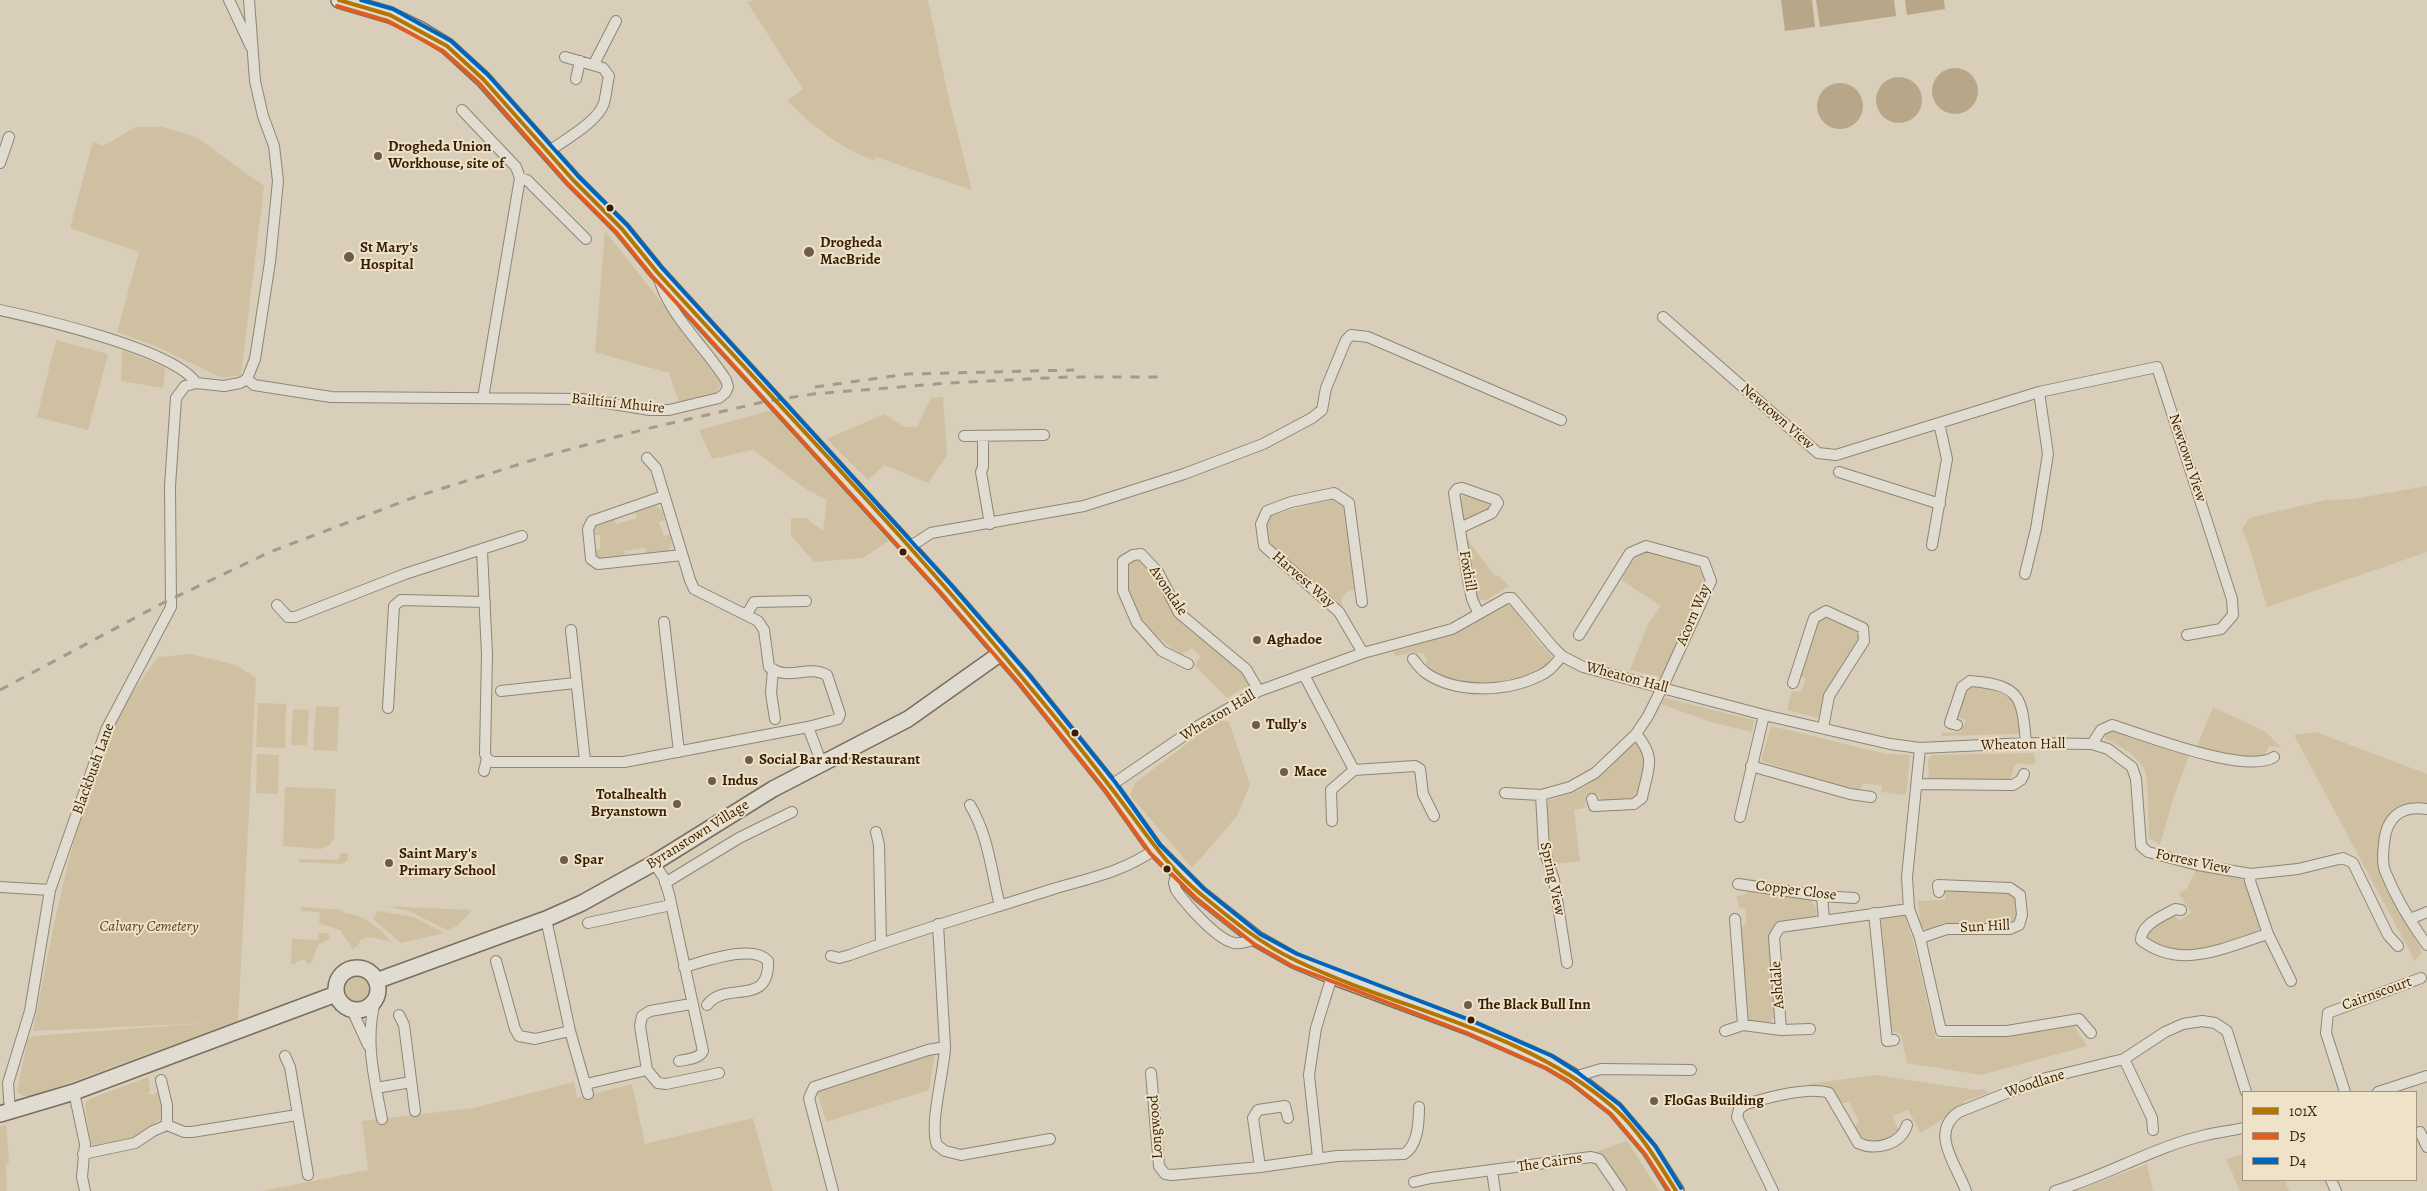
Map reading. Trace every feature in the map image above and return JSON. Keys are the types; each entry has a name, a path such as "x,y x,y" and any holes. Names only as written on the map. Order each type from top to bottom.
{"main road":[{"path":"339,0 390,16 419,29 447,46 483,79 548,152 622,229 657,272 1001,653 1110,786 1155,849 1177,874 1224,915 1257,940 1294,960 1469,1027 1549,1062 1574,1077 1615,1109 1650,1150 1676,1191"},
{"name":"Byranstown Village","path":"376,981 582,904 654,863 773,789 908,719 1001,653"},
{"path":"357,967 369,971 376,981 376,998 366,1008 352,1010 342,1004 336,994 335,988 340,976 351,968 357,967"},
{"path":"6,1110 74,1092 336,994"}],"street":[{"path":"230,0 254,53"},
{"path":"0,310 102,337 153,354 176,365 196,383 224,386 240,383 246,379 255,359 264,305 278,181 274,146 263,116 256,81 249,0"},
{"path":"594,64 616,21"},
{"path":"548,152 591,122 604,104 609,76 603,68 565,57"},
{"path":"576,79 580,61"},
{"path":"462,110 516,167 520,178 483,398"},
{"path":"0,163 9,137"},
{"path":"520,178 528,180 586,239"},
{"name":"Bailtíní Mhuire","path":"246,379 254,385 331,397 582,399 650,410 669,410 708,401 725,393 728,387 726,380 670,305 657,272"},
{"name":"Newtown View","path":"1663,317 1818,453 1836,455 2039,392 2157,367 2232,599 2233,615 2221,629 2187,635"},
{"path":"908,548 931,533 1065,511 1184,474 1254,448 1312,418 1322,410 1326,388 1345,343 1351,335 1368,337 1561,420"},
{"name":"Blackbush Lane","path":"6,1110 8,1083 30,1011 50,890 106,730 171,607 170,486 174,407 180,391 185,386 196,383"},
{"path":"2025,574 2036,529 2048,454 2039,392"},
{"path":"1932,545 1946,460 1940,423"},
{"path":"964,436 1044,435"},
{"path":"983,436 984,467 981,472 990,524"},
{"path":"487,759 493,762 624,762 808,727 838,719 840,714 827,675 820,671 778,674 769,667 764,630 758,621 694,589 656,468 647,458"},
{"path":"1839,472 1940,504"},
{"name":"Foxhill","path":"1460,528 1492,513 1498,503 1496,500 1480,493 1457,489 1454,499 1472,599 1478,612"},
{"name":"Harvest Way","path":"1362,602 1349,503 1334,493 1291,502 1267,511 1261,524 1264,546 1338,612 1363,653"},
{"path":"664,496 592,521 588,530 591,559 598,564 682,555"},
{"path":"277,605 288,617 295,617 405,574 482,551 522,536"},
{"name":"Acorn Way","path":"1580,634 1630,553 1646,546 1704,562 1711,581 1661,687"},
{"path":"482,551 487,654 485,754 487,759 484,771"},
{"name":"Avondale","path":"1188,664 1162,651 1138,623 1122,591 1123,561 1133,555 1141,554 1158,572 1179,613 1246,669 1260,691"},
{"name":"Wheaton Hall","path":"1110,786 1198,726 1260,691 1363,653 1452,629 1478,612 1506,598 1512,598 1562,656 1583,667 1764,715 1890,744 1920,748 2026,743 2092,744"},
{"path":"388,708 394,606 402,600 485,602"},
{"path":"747,614 754,602 806,601"},
{"path":"1793,683 1814,618 1826,611 1863,628 1864,642 1829,696 1823,728"},
{"path":"664,622 679,752"},
{"path":"571,630 575,683 585,761"},
{"path":"1413,659 1425,673 1444,683 1466,688 1519,684 1539,676 1551,668 1562,656"},
{"path":"773,669 770,693 775,719"},
{"path":"1304,676 1354,770"},
{"path":"1957,725 1950,723 1962,688 1970,681 1988,682 2012,692 2018,698 2023,708 2026,743"},
{"path":"502,691 575,683"},
{"path":"1505,793 1541,795 1570,787 1595,773 1636,734 1648,716 1661,687"},
{"path":"1740,816 1764,715"},
{"path":"2092,744 2101,730 2112,725 2227,760 2262,762 2274,757"},
{"path":"808,727 822,764"},
{"path":"1592,799 1594,806 1634,804 1642,798 1650,759 1647,747 1636,734"},
{"name":"Forrest View","path":"2092,744 2108,749 2132,767 2136,779 2141,846 2148,852 2198,865 2251,874 2298,868 2343,858 2353,863 2388,935 2398,946"},
{"path":"1920,748 1907,877 1909,908 1920,938 1941,1031 2007,1031 2079,1019 2091,1033"},
{"path":"1332,821 1330,790 1354,770 1414,766 1420,769 1423,794 1434,816"},
{"path":"1751,766 1850,794 1871,797"},
{"path":"1917,784 2014,785 2021,780 2024,774"},
{"name":"Spring View","path":"1541,795 1544,850 1554,880 1567,962"},
{"path":"970,805 981,823 989,850 1000,906"},
{"path":"2427,809 2413,807 2400,812 2385,829 2383,852 2385,869 2410,919 2427,945"},
{"path":"666,883 739,838 792,812"},
{"path":"876,832 879,845 881,944"},
{"path":"831,956 839,958 938,924 1000,906 1137,861 1155,849"},
{"path":"654,863 666,883 691,1004 703,1050 701,1055 695,1058 679,1061"},
{"path":"2251,874 2250,882 2268,934 2291,982"},
{"name":"Copper Close","path":"1738,884 1822,896 1854,898"},
{"name":"Sun Hill","path":"1920,938 1947,928 2010,929 2019,924 2022,915 2020,895 2010,888 1938,885 1938,892"},
{"path":"0,887 50,890"},
{"path":"1822,896 1824,920"},
{"path":"588,923 671,905"},
{"name":"Ashdale","path":"1743,1025 1781,1030 1774,938 1780,927 1909,908"},
{"path":"2181,910 2175,909 2145,927 2141,934 2141,940 2167,954 2193,957 2268,934"},
{"path":"2410,919 2427,912"},
{"path":"1874,914 1887,1041 1894,1040"},
{"path":"546,919 570,1030 587,1089 647,1070"},
{"path":"1725,1031 1743,1025 1735,919"},
{"path":"938,924 941,1014 945,1047 944,1067 934,1131 935,1140 940,1149 961,1155 1050,1139"},
{"path":"684,967 746,952 759,954 768,961 768,977 758,988 713,998 707,1005"},
{"path":"496,961 515,1029 519,1036 535,1039 570,1030"},
{"path":"1318,1158 1308,1075 1316,1028 1332,976"},
{"name":"Cairnscourt","path":"2346,1091 2326,1033 2328,1013 2421,978"},
{"path":"376,998 370,1021 370,1048 382,1119"},
{"path":"691,1004 650,1011 642,1016 640,1026 647,1070 658,1083 666,1084 719,1073"},
{"path":"352,1010 370,1048"},
{"path":"399,1015 404,1025 415,1111"},
{"path":"2153,1130 2152,1118 2124,1059 2148,1042 2183,1024 2202,1021 2216,1023 2227,1031 2246,1091"},
{"path":"1781,1030 1810,1029"},
{"path":"833,1191 810,1106 809,1098 814,1087 845,1075 928,1050 945,1047"},
{"path":"285,1056 290,1067 308,1175"},
{"name":"Woodlane","path":"1966,1191 1944,1138 1944,1127 1949,1119 1959,1112 2042,1079 2124,1059"},
{"path":"1574,1077 1601,1069 1691,1070"},
{"name":"Longwood","path":"1151,1072 1158,1160 1164,1174 1172,1175 1260,1167 1318,1158 1404,1154 1409,1151 1416,1136 1419,1107"},
{"path":"2381,1091 2427,1076"},
{"path":"162,1080 167,1105 167,1125"},
{"path":"376,1088 411,1082"},
{"path":"1773,1191 1738,1117 1739,1109 1746,1104 1806,1092 1821,1091 1829,1094 1858,1143 1866,1146 1882,1146 1899,1138 1904,1134 1906,1125"},
{"path":"74,1092 83,1136 82,1177 85,1191"},
{"path":"1260,1167 1253,1118 1258,1110 1285,1106 1288,1118"},
{"path":"83,1154 135,1143 153,1131 167,1125 184,1132 192,1132 297,1115"},
{"path":"2055,1191 2113,1171 2142,1157 2205,1135 2242,1128"},
{"path":"2420,1132 2427,1148"},
{"name":"The Cairns","path":"1414,1182 1431,1178 1591,1157 1599,1159 1621,1191"},
{"path":"1492,1171 1495,1191"}],"green space":[{"path":"754,0 928,0 949,100 972,190 876,157 875,161 827,136 808,120 787,101 803,89 747,2"},
{"path":"136,127 163,127 196,137 264,186 241,375 222,378 158,347 117,332 139,252 70,228 93,141 103,146"},
{"path":"605,231 717,372 721,384 715,393 679,402 669,373 595,352"},
{"path":"56,340 108,354 88,430 37,417"},
{"path":"122,350 165,367 163,388 121,381"},
{"path":"943,397 947,455 928,483 884,465 868,480 827,439 884,414 904,427 917,427 931,398"},
{"path":"772,410 889,541 863,558 814,562 791,535 791,518 806,518 823,531 827,500 809,491 753,450 712,459 699,430"},
{"path":"2427,486 2427,552 2267,607 2248,543 2242,530 2249,518 2326,500 2353,499"},
{"path":"1466,494 1489,501 1490,509 1467,520 1463,518 1458,500"},
{"path":"1329,499 1337,500 1344,506 1356,589 1347,592 1341,599 1343,607 1270,546 1266,528 1269,516"},
{"path":"652,505 661,509 665,520 659,522 664,536 670,534 672,543 667,552 647,555 645,548 624,551 625,558 602,561 596,559 593,549 600,549 600,535 592,535 595,524 614,518 616,524 637,518 635,510"},
{"path":"1465,536 1494,575 1499,576 1509,586 1487,600 1479,600 1474,590"},
{"path":"1651,551 1696,566 1701,571 1704,579 1703,590 1661,677 1630,670 1648,624 1661,606 1621,580 1636,555"},
{"path":"1135,560 1143,560 1154,575 1170,609 1243,671 1249,685 1227,698 1194,665 1201,657 1192,648 1182,655 1150,628 1135,606 1127,580 1128,565"},
{"path":"1504,604 1512,606 1533,636 1552,656 1547,664 1525,676 1497,683 1460,683 1426,666 1427,659 1424,654 1413,652 1396,656 1393,652 1455,633"},
{"path":"1823,617 1857,631 1860,636 1824,693 1819,718 1787,710 1792,691 1801,692 1806,679 1799,675 1817,621"},
{"name":"Calvary Cemetery","path":"191,654 236,665 256,678 238,1021 33,1096 23,1096 17,1091 28,1039 32,1036 210,1023 33,1031 67,868 90,787 105,748 134,690 158,657"},
{"path":"1970,685 1980,685 2014,699 2020,722 2020,734 1941,736 1941,733 1961,732 1966,720 1957,717 1967,687"},
{"path":"1665,698 1754,720 1752,732 1711,722 1661,704"},
{"path":"258,703 286,704 285,748 256,747"},
{"path":"316,706 339,707 337,751 313,750"},
{"path":"2213,707 2266,732 2281,747 2269,746 2264,756 2247,757 2197,746"},
{"path":"293,709 309,710 307,745 291,745"},
{"path":"1218,720 1229,722 1250,785 1237,816 1192,868 1130,795 1135,783"},
{"path":"1771,726 1886,754 1910,755 1906,795 1881,792 1882,786 1863,783 1860,790 1828,783 1761,761"},
{"path":"2108,729 2190,753 2173,799 2160,845 2149,838 2148,791 2144,769 2132,755 2105,739 2105,733"},
{"path":"2316,732 2427,774 2427,804 2409,803 2392,812 2380,830 2379,868 2422,952 2415,961 2294,735"},
{"path":"1632,744 1639,744 1643,750 1645,762 1637,796 1631,801 1601,801 1598,794 1586,794 1585,808 1574,810 1580,861 1555,864 1546,832 1546,814 1549,800 1578,791 1589,784"},
{"path":"2034,753 2036,762 2032,765 2018,763 2014,767 2010,781 1929,779 1928,759 1932,755"},
{"path":"257,754 279,755 278,794 256,793"},
{"path":"285,787 336,789 334,837 330,845 321,849 283,846"},
{"path":"340,853 348,853 348,860 342,864 299,862 299,859 336,860 339,858"},
{"path":"2196,870 2242,877 2260,925 2258,932 2249,937 2221,945 2188,952 2165,950 2146,938 2146,933 2172,914 2180,921 2191,912 2179,894 2188,887"},
{"path":"1751,888 1809,897 1817,910 1815,917 1777,924 1769,934 1775,1014 1770,1024 1754,1024 1749,1019 1739,930 1746,923 1745,908 1740,909 1736,897 1745,894"},
{"path":"1945,890 2009,892 2017,897 2017,921 2009,925 1942,923 1932,930 1926,930 1921,926 1918,901 1945,900"},
{"path":"385,906 472,910 457,926 447,930 409,911"},
{"path":"301,907 343,910 343,913 358,916 370,922 392,942 370,937 361,939 353,949 340,930 319,923 320,912 302,911"},
{"path":"378,911 414,917 444,933 401,943 373,919"},
{"path":"1904,914 1913,941 1936,1039 2008,1035 2073,1024 2087,1046 1981,1075 1907,1063 1901,1034 1890,1031 1881,919"},
{"path":"319,933 328,933 331,938 318,945 312,961 308,965 304,959 291,965 292,939 318,940"},
{"path":"357,971 363,972 368,976 372,981 372,993 368,998 363,1002 357,1003 351,1002 346,998 342,993 341,987 342,981 346,976 351,972"},
{"path":"935,1052 929,1090 826,1122 817,1091"},
{"path":"1875,1075 1976,1090 1984,1089 1988,1093 1965,1101 1963,1106 1921,1133 1908,1110 1893,1116 1898,1129 1891,1137 1877,1142 1860,1141 1854,1128 1859,1121 1849,1102 1842,1103 1829,1088 1821,1086 1809,1087 1809,1084"},
{"path":"148,1077 150,1091 148,1094 153,1095 158,1091 161,1096 162,1117 134,1139 94,1147 91,1143 85,1105 87,1100"},
{"path":"574,1082 577,1098 632,1084 645,1144 753,1118 773,1191 263,1191 368,1170 362,1121 473,1108"},
{"path":"6,1125 9,1162 6,1165 7,1191 0,1191 0,1126"},
{"path":"1627,1141 1659,1191 1626,1191 1592,1153"},
{"path":"2242,1154 2242,1181 2285,1181 2289,1191 2240,1191 2226,1159"},
{"path":"2147,1164 2153,1191 2076,1191"}],"shaded area":[{"path":"1781,0 1812,0 1815,27 1785,31"},
{"path":"1816,0 1894,0 1896,16 1820,27"},
{"path":"1905,0 1944,0 1945,9 1907,15"},
{"path":"1960,68 1972,74 1977,82 1977,100 1972,108 1964,113 1950,114 1938,108 1933,100 1932,86 1938,74 1946,69"},
{"path":"1894,77 1904,77 1918,87 1922,100 1918,113 1912,119 1904,123 1894,123 1880,113 1876,105 1876,95 1886,81"},
{"path":"1845,83 1857,89 1862,97 1862,115 1857,123 1849,128 1835,129 1823,123 1818,115 1817,101 1823,89 1831,84"}],"railway":[{"path":"815,387 907,374 1074,370"},
{"path":"0,690 161,604 270,552 415,497 552,454 646,429 763,402 813,394 949,383 1067,377 1164,377"}],"transit line":[{"name":"101X","path":"339,0 390,15 447,46 483,79 573,180 622,229 657,272 935,576 1046,706 1120,799 1163,857 1188,883 1247,931 1282,954 1335,978 1460,1023 1501,1040 1540,1058 1578,1080 1613,1107 1631,1126 1648,1147 1676,1191"},
{"name":"D4","path":"361,0 393,9 451,41 488,75 578,176 627,225 662,268 951,585 1029,675 1115,782 1160,845 1204,889 1260,934 1297,954 1472,1021 1552,1056 1577,1072 1620,1105 1655,1146 1681,1188"},
{"name":"D5","path":"337,6 388,21 443,51 479,83 568,184 617,233 652,276 941,593 1019,683 1105,790 1150,853 1196,898 1254,944 1292,966 1467,1033 1546,1068 1570,1082 1611,1114 1645,1154 1669,1191"}],"place":[{"name":"Drogheda Union Workhouse, site of","path":"378,156"},
{"name":"Drogheda MacBride","path":"809,252"},
{"name":"St Mary's Hospital","path":"349,257"},
{"name":"Aghadoe","path":"1257,640"},
{"name":"Tully's","path":"1256,725"},
{"name":"Social Bar and Restaurant","path":"749,760"},
{"name":"Mace","path":"1284,772"},
{"name":"Indus","path":"712,781"},
{"name":"Totalhealth Bryanstown","path":"677,804"},
{"name":"Spar","path":"564,860"},
{"name":"Saint Mary's Primary School","path":"389,863"},
{"name":"The Black Bull Inn","path":"1468,1005"},
{"name":"FloGas Building","path":"1654,1101"}]}
